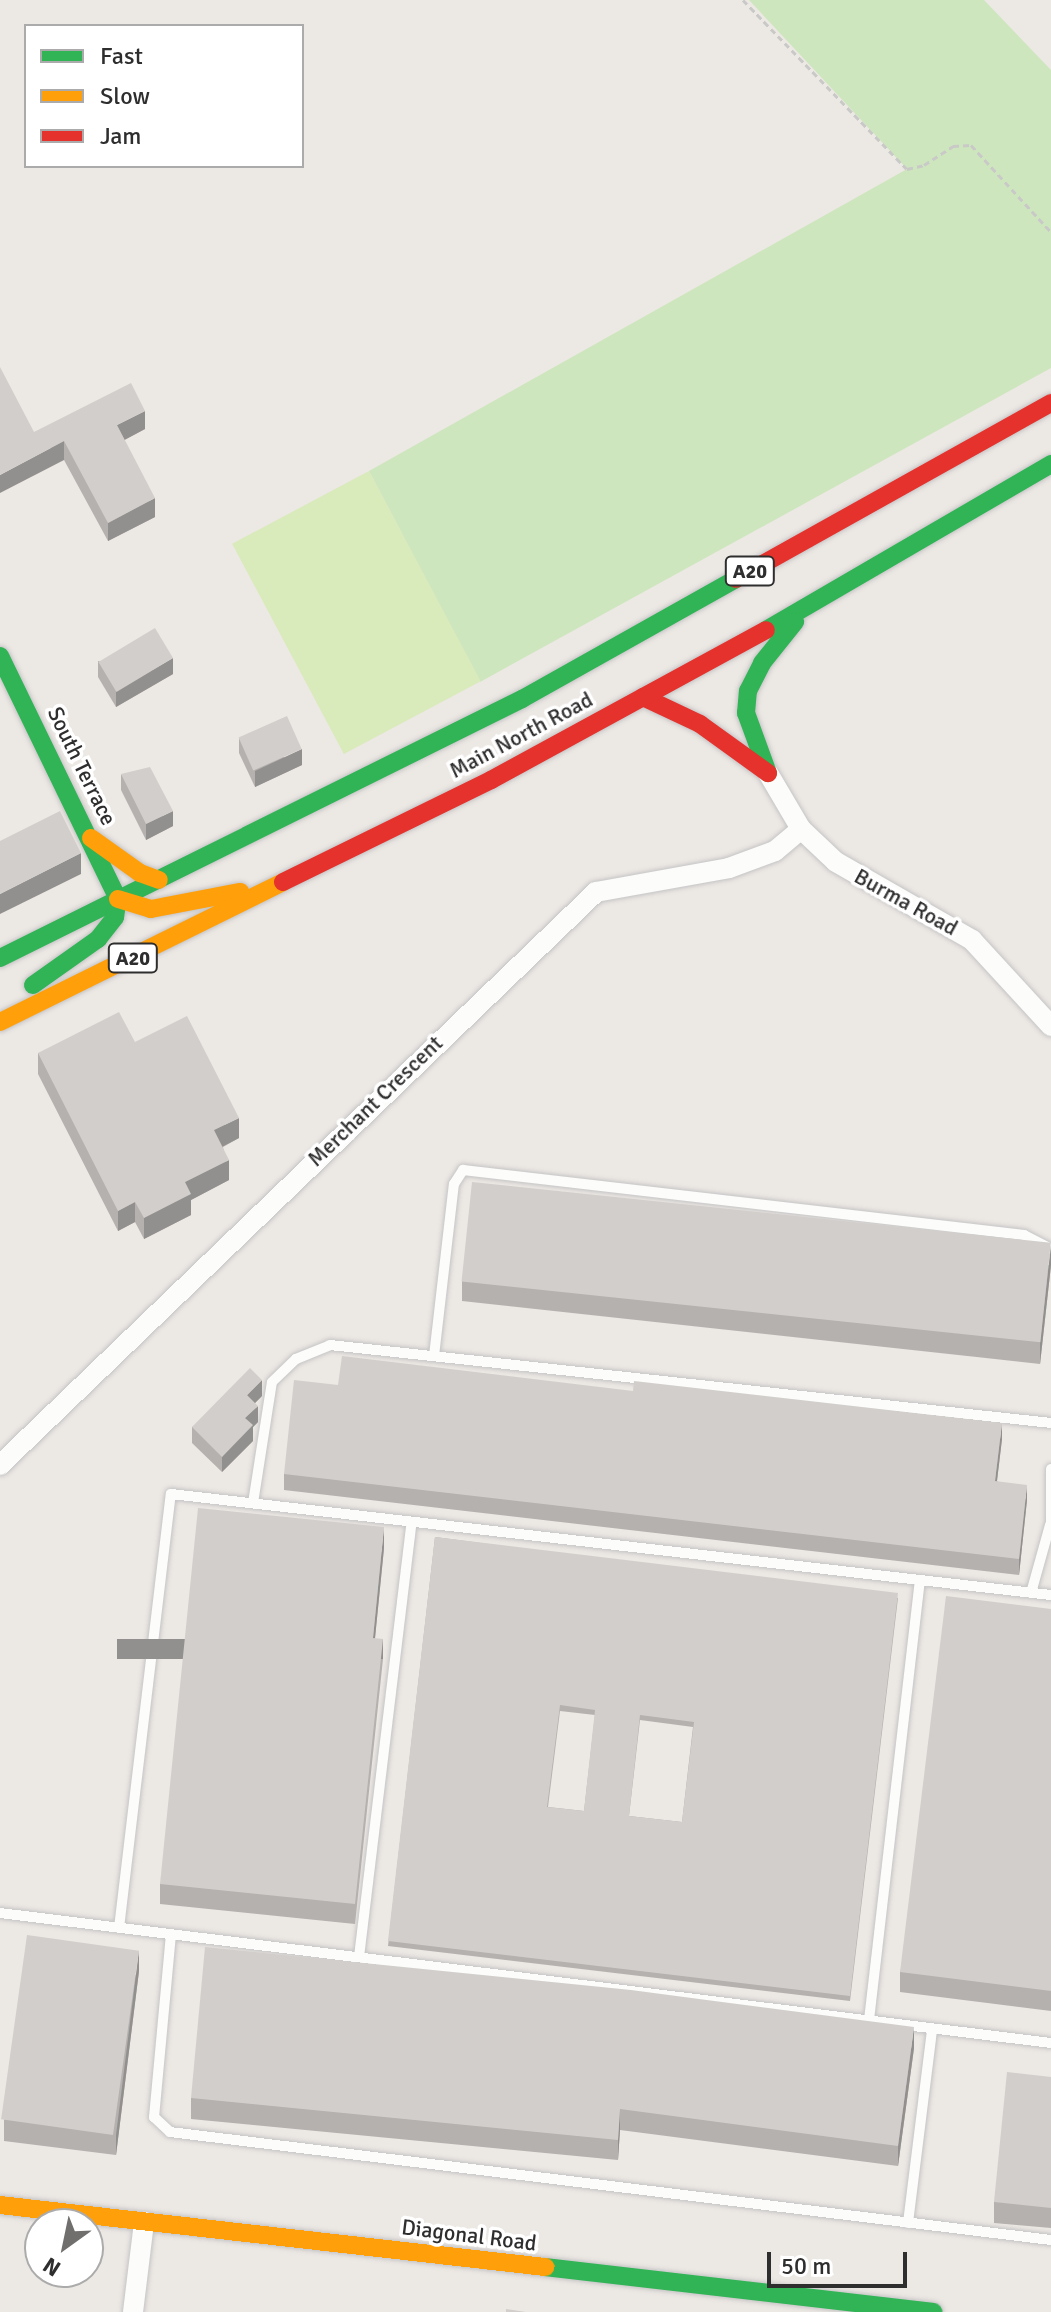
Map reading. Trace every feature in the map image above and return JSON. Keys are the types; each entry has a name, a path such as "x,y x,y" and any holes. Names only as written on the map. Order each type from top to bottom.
{"main road":[{"name":"Main North Road","path":"0,958 522,699 1051,403"},
{"name":"Main North Road","path":"0,1022 265,893 643,697 807,608 927,533 1051,464"},
{"path":"768,773 746,713 748,691 762,663 807,608"},
{"name":"South Terrace","path":"0,656 118,899"},
{"path":"643,697 700,724 768,773"},
{"path":"91,838 140,873 159,880"},
{"path":"0,1014 43,977 85,952 115,917 118,899 151,909 227,891 265,893"},
{"name":"Diagonal Road","path":"0,2205 933,2312"}],"street":[{"name":"Burma Road","path":"768,773 801,829 836,862 972,940 1051,1026"},
{"name":"Merchant Crescent","path":"0,1465 596,892 729,868 775,851 801,829"},
{"path":"133,2312 144,2222"}],"lane":[{"path":"434,1356 454,1184 463,1170 1024,1235 1051,1249"},
{"path":"253,1503 272,1382 296,1359 330,1345 1051,1423"},
{"path":"1031,1593 1051,1526 1051,1469"},
{"path":"119,1928 171,1494 1051,1595"},
{"path":"359,1957 412,1522"},
{"path":"869,2020 920,1580"},
{"path":"0,1913 1050,2045"},
{"path":"171,1934 154,2117 170,2132 1051,2240"},
{"path":"908,2223 932,2031"}],"path":[{"path":"743,0 907,169 924,165 953,146 971,145 1051,232"}],"green space":[{"path":"749,0 984,0 1051,70 1051,368 480,682 369,471 907,169"},
{"path":"369,471 481,681 344,754 232,544"}],"building":[{"path":"0,367 34,432 131,383 145,411 117,425 155,498 108,523 64,441 0,475"},
{"path":"155,628 173,658 116,692 98,662"},
{"path":"287,716 302,749 253,770 239,738"},
{"path":"150,767 173,811 146,824 121,774"},
{"path":"60,811 81,853 0,894 0,841"},
{"path":"119,1012 135,1042 187,1016 239,1118 214,1130 229,1160 185,1182 191,1194 144,1218 135,1202 118,1211 38,1053"},
{"path":"472,1182 1051,1243 1040,1342 462,1281"},
{"path":"342,1356 633,1391 634,1381 1002,1423 995,1481 1027,1485 1019,1559 284,1474 294,1380 338,1385"},
{"path":"250,1368 262,1380 247,1395 258,1406 245,1418 253,1425 222,1457 192,1427"},
{"path":"198,1508 384,1527 373,1638 383,1639 355,1904 160,1884"},
{"path":"435,1537 898,1593 850,1996 388,1941","holes":["560,1705 595,1710 584,1811 547,1807","640,1715 694,1722 682,1822 629,1816"]},
{"path":"946,1596 1051,1609 1051,1991 900,1972"},
{"path":"27,1935 139,1951 113,2135 1,2119"},
{"path":"205,1947 631,1990 914,2027 898,2146 620,2109 618,2140 191,2098"},
{"path":"1007,2072 1051,2077 1051,2208 994,2202"}],"traffic: fast":[{"path":"766,630 1051,464"},
{"path":"0,958 522,699 736,579"},
{"path":"768,773 746,713 748,691 762,663 795,622"},
{"path":"0,656 118,899"},
{"path":"33,985 98,939 115,917 118,899"},
{"path":"545,2267 933,2312"}],"traffic: slow":[{"path":"91,838 140,873 159,880"},
{"path":"0,1022 283,882"},
{"path":"118,899 151,909 240,892"},
{"path":"0,2205 545,2267"}],"traffic: jam":[{"path":"736,579 1051,403"},
{"path":"283,882 491,780 766,630"},
{"path":"643,697 700,724 768,773"}]}
